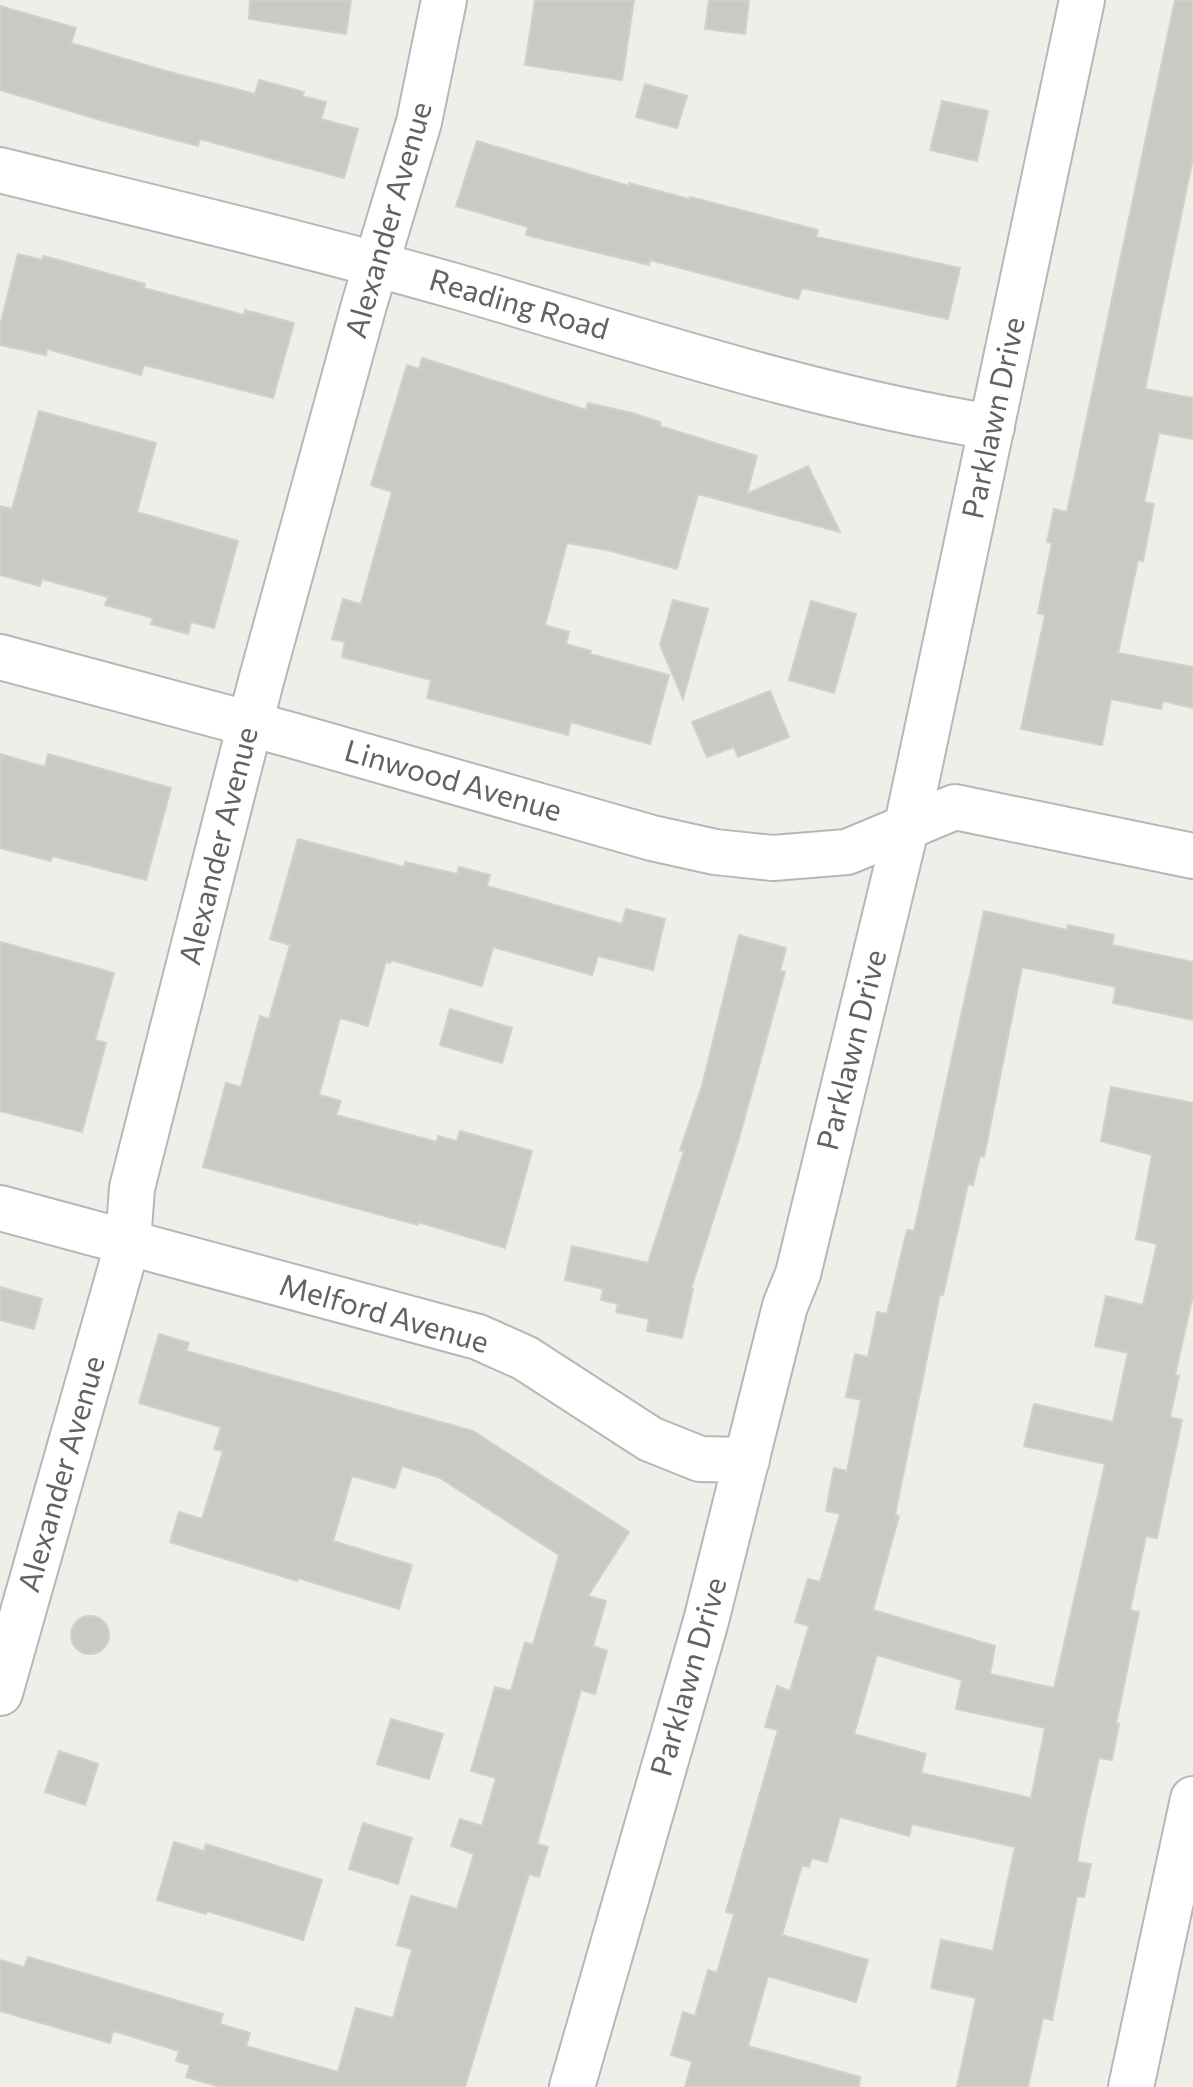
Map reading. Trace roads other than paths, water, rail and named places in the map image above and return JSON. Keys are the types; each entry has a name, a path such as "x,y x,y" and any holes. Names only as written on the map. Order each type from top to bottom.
{"street":[{"name":"Alexander Avenue","path":"0,1693 128,1242 132,1188 250,724 376,264 419,122 444,0"},
{"name":"Parklawn Drive","path":"572,2087 706,1621 785,1306 798,1274 907,825 1082,0"},
{"name":"Reading Road","path":"0,170 376,264 892,409 992,427"},
{"name":"Linwood Avenue","path":"0,657 652,838 715,852 773,858 847,852 955,807 1193,856"},
{"name":"Melford Avenue","path":"0,1208 478,1337 525,1358 650,1439 700,1459 747,1460"},
{"path":"1131,2087 1193,1799"}]}
